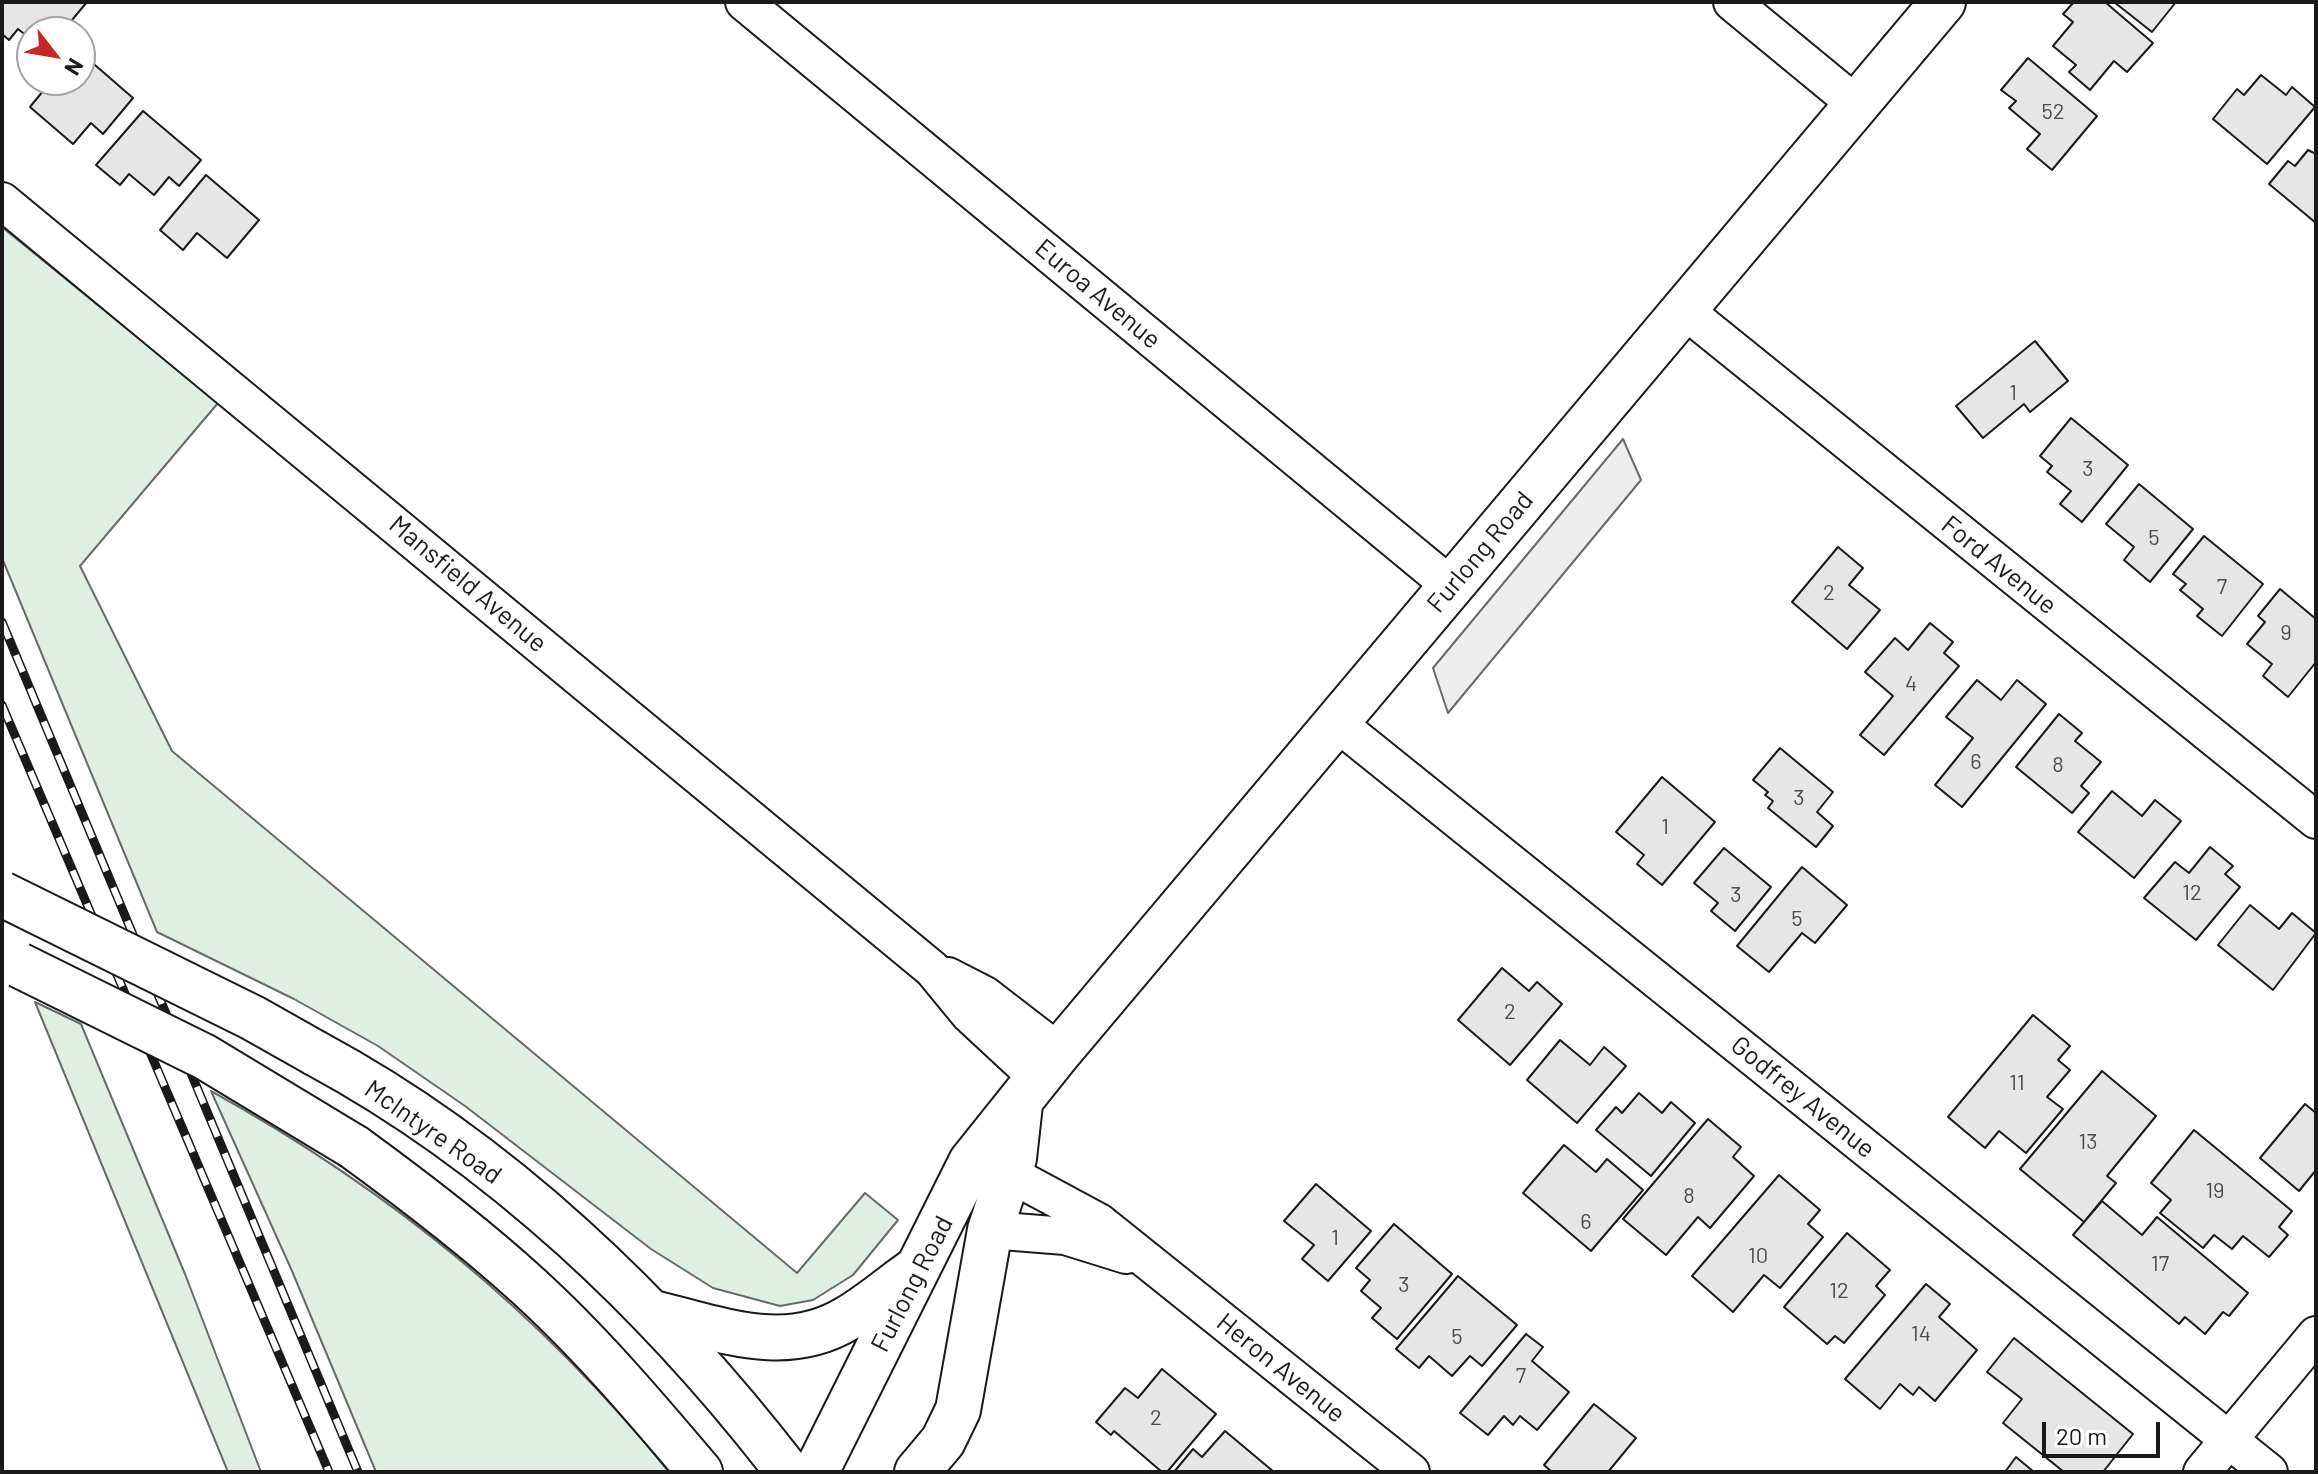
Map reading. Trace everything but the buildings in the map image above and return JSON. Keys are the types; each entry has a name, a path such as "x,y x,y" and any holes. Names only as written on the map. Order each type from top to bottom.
{"street":[{"name":"Euroa Avenue","path":"744,2 1451,586"},
{"path":"1732,2 1857,105"},
{"name":"Furlong Road","path":"816,1472 923,1265 971,1162 1943,2"},
{"name":"Mansfield Avenue","path":"2,201 932,969 985,995 1040,1078"},
{"name":"Ford Avenue","path":"1683,309 2316,820"},
{"name":"Godfrey Avenue","path":"1337,723 2269,1472"},
{"name":"McIntyre Road","path":"2,894 253,1018 315,1053 388,1098 515,1190 588,1251 652,1313 788,1472"},
{"path":"11,961 205,1057 354,1147 440,1211 528,1285 613,1371 700,1472"},
{"name":"Furlong Road","path":"917,1472 943,1441 958,1410 990,1230 1040,1078"},
{"name":"Heron Avenue","path":"1008,1173 1099,1222 1411,1472"},
{"name":"Heron Avenue","path":"990,1230 1065,1236 1150,1264"},
{"path":"652,1313 765,1340 805,1337 849,1318 923,1265"},
{"path":"2202,1472 2316,1335"},
{"path":"958,1410 962,1446 960,1472"}],"green space":[{"path":"2,227 218,403 80,566 172,751 797,1273 865,1193 898,1220 853,1275 813,1300 780,1306 713,1288 651,1249 465,1106 378,1046 294,999 157,932 2,558"},
{"path":"35,1002 81,1024 185,1274 261,1472 228,1472"},
{"path":"211,1091 340,1170 459,1259 568,1359 669,1472 376,1472 292,1271"}],"shaded area":[{"path":"1623,439 1641,480 1448,713 1433,668"}],"railway":[{"path":"2,622 358,1472"},
{"path":"2,705 329,1472"}]}
